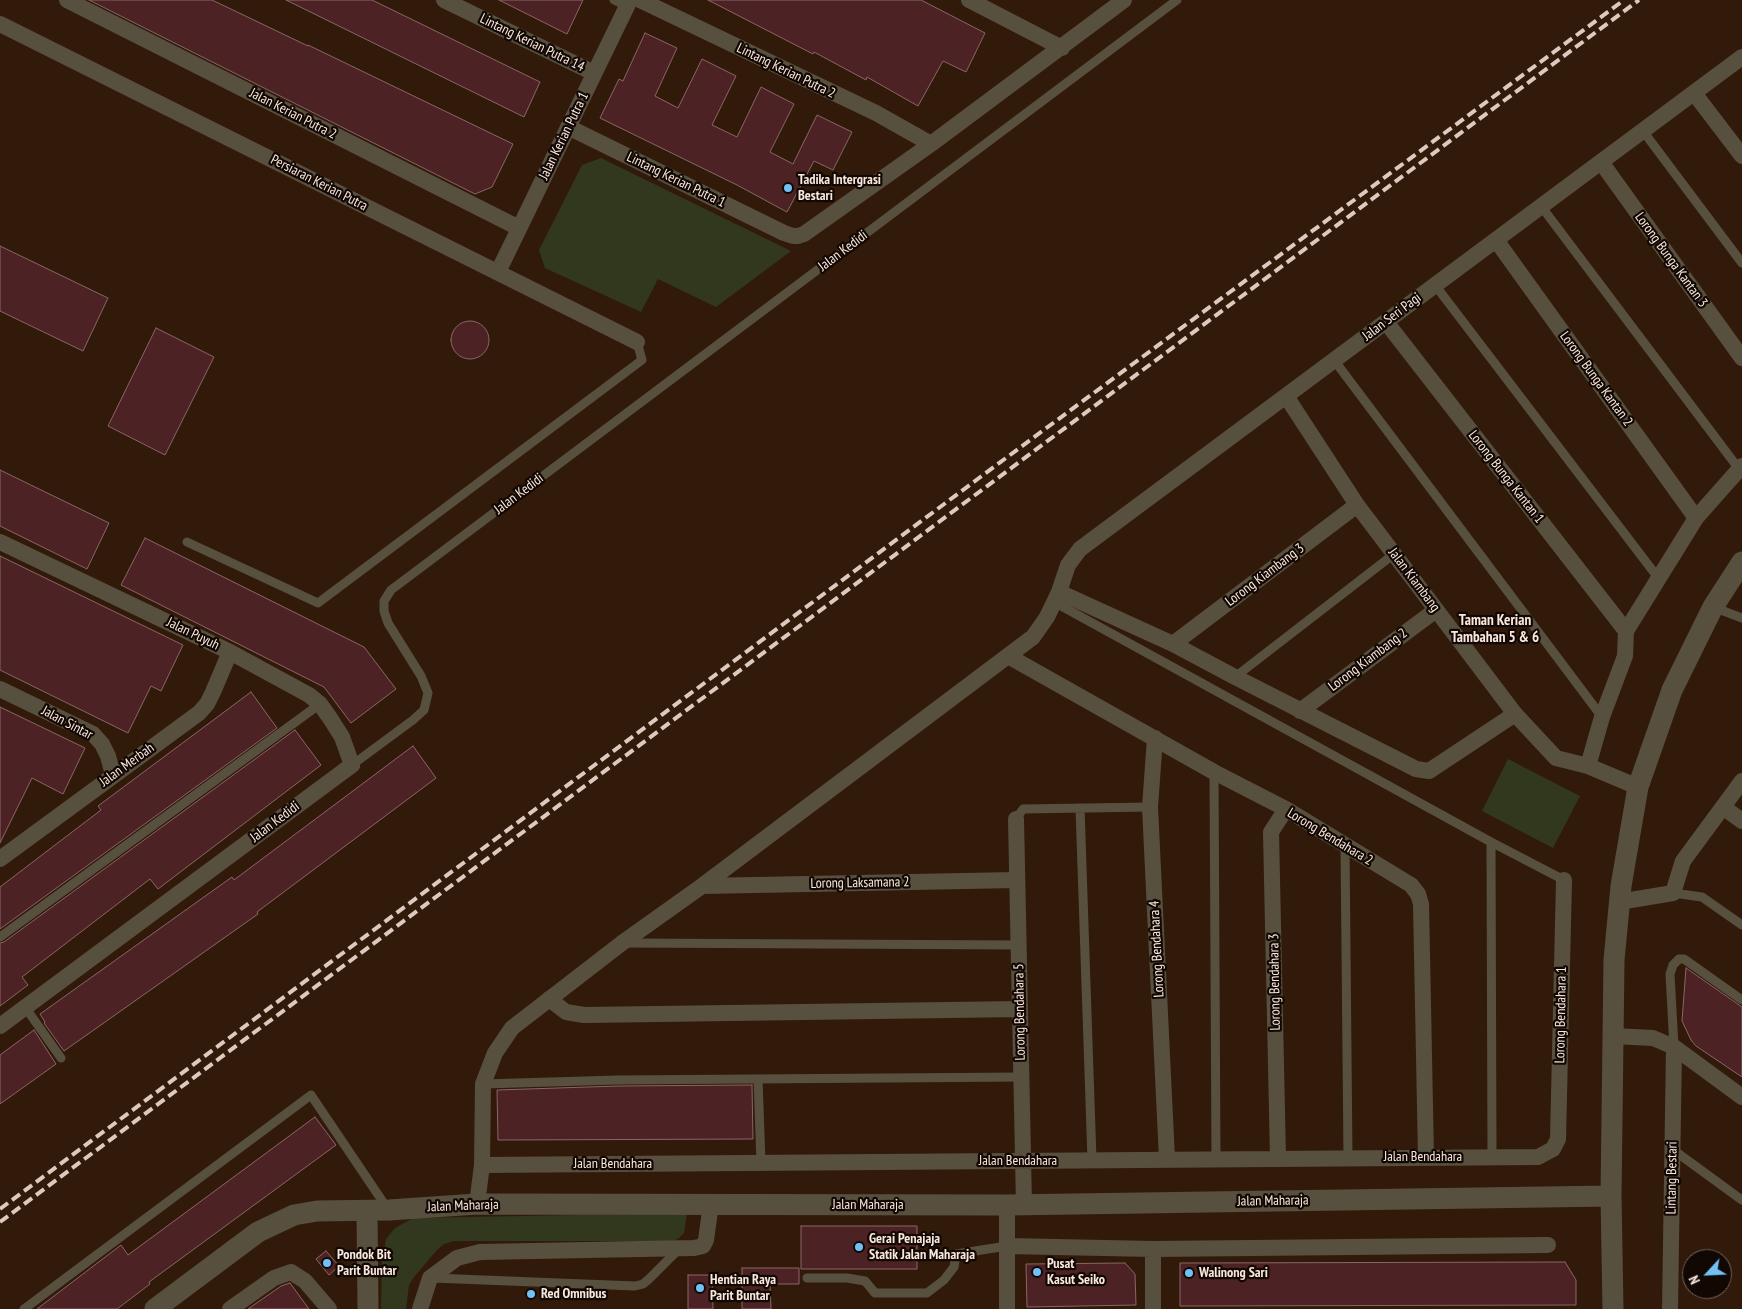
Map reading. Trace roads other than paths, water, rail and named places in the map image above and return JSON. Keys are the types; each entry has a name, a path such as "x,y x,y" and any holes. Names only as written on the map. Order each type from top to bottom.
{"street":[{"name":"Jalan Kerian Putra 2","path":"67,0 519,228"},
{"name":"Lintang Kerian Putra 14","path":"444,0 594,73"},
{"path":"969,0 1062,48"},
{"path":"931,144 1124,0"},
{"name":"Jalan Kerian Putra 1","path":"498,272 628,2"},
{"name":"Lintang Kerian Putra 2","path":"628,2 876,113 931,144"},
{"name":"Persiaran Kerian Putra","path":"0,24 637,342"},
{"name":"Jalan Seri Pagi","path":"477,1204 482,1165 483,1084 494,1053 512,1028 622,943 702,886 1033,637 1047,617 1057,597 1068,565 1080,549 1742,57"},
{"path":"1694,93 1739,145"},
{"name":"Lintang Kerian Putra 1","path":"568,127 793,236 804,234 931,144"},
{"name":"Lorong Bunga Kantan 3","path":"1601,162 1742,358"},
{"name":"Lorong Bunga Kantan 2","path":"1496,240 1696,518"},
{"name":"Lorong Bunga Kantan 1","path":"1386,322 1626,631"},
{"name":"Jalan Kiambang","path":"1286,396 1357,505 1515,714 1556,758 1588,766 1638,787"},
{"path":"1588,766 1602,717 1625,656 1626,631 1696,518 1741,467"},
{"name":"Lorong Kiambang 3","path":"1173,644 1357,505"},
{"name":"Jalan Puyuh","path":"0,542 230,652 309,695 320,704 342,738 352,765"},
{"path":"1613,1309 1611,1196 1614,960 1619,902 1638,787 1672,690 1713,607 1742,562"},
{"path":"1057,597 1173,644 1416,769 1428,771 1515,714"},
{"name":"Lorong Kiambang 2","path":"1300,710 1436,610"},
{"name":"Jalan Merbah","path":"0,859 199,713 207,704 230,652"},
{"name":"Lorong Bendahara 2","path":"1008,656 1214,772 1286,810 1411,885 1418,894 1421,904 1426,1157"},
{"name":"Jalan Sintar","path":"0,689 93,734 102,744 114,775"},
{"name":"Lorong Bendahara 4","path":"1155,738 1150,807 1167,1160"},
{"name":"Jalan Kedidi","path":"0,1026 352,765"},
{"path":"1619,902 1673,893 1683,861 1742,781"},
{"path":"1723,807 1742,821"},
{"name":"Lorong Bendahara 3","path":"1278,1158 1271,832 1286,810"},
{"name":"Lorong Bendahara 5","path":"1007,1309 1007,1246 1023,1160 1016,818"},
{"name":"Lorong Laksamana 2","path":"702,886 1017,880"},
{"name":"Lorong Bendahara 1","path":"1553,1149 1558,1139 1564,880"},
{"path":"549,999 566,1012 584,1015 1020,1009"},
{"path":"1613,1036 1653,1038 1674,1048 1742,1097"},
{"name":"Lintang Bestari","path":"1670,1309 1674,1048"},
{"name":"Jalan Bendahara","path":"482,1165 1492,1157 1538,1156 1553,1149"},
{"name":"Jalan Maharaja","path":"155,1309 258,1232 294,1215 309,1212 389,1210 477,1204 1016,1205 1611,1196"},
{"path":"420,1309 430,1278 457,1258 480,1252 694,1248 703,1246 706,1240 711,1204"},
{"path":"367,1211 368,1309"},
{"path":"1007,1246 1153,1249 1548,1245"},
{"path":"1153,1249 1153,1309"},
{"path":"230,1309 274,1278 291,1272 305,1281 329,1309"}],"lane":[{"name":"Jalan Kedidi","path":"352,765 424,710 428,693 421,676 388,623 384,612 384,601 391,590 1177,0"},
{"path":"1642,131 1742,264"},
{"path":"1541,206 1741,467"},
{"path":"1434,286 1659,579"},
{"path":"187,542 318,603 642,360 637,342"},
{"path":"1334,360 1602,717"},
{"path":"1235,677 1394,554"},
{"path":"1057,597 1491,842 1564,880"},
{"path":"1713,607 1742,618"},
{"path":"0,937 320,704"},
{"path":"1214,772 1216,1159"},
{"path":"1016,818 1024,809 1150,807"},
{"path":"1080,808 1092,1160"},
{"path":"1491,842 1492,1157"},
{"path":"1345,845 1348,1158"},
{"path":"1673,893 1702,897 1742,924"},
{"path":"622,943 1019,945"},
{"path":"1674,1048 1670,974 1673,965 1679,959 1684,959 1742,1000"},
{"path":"25,1007 61,1058"},
{"path":"483,1084 618,1080 1022,1077"},
{"path":"758,1079 761,1163"},
{"path":"24,1309 310,1095 389,1210"},
{"path":"1672,1149 1742,1200"},
{"path":"807,1278 847,1278 865,1282 875,1293 928,1293 944,1280 954,1268 956,1254 1007,1246"},
{"path":"430,1278 635,1286 643,1284 649,1279 680,1248"}],"railway":[{"path":"0,1209 979,478 1624,0"},
{"path":"0,1222 1639,0"}],"place":[{"name":"Tadika Intergrasi Bestari","path":"788,188"},
{"name":"Gerai Penajaja Statik Jalan Maharaja","path":"859,1247"},
{"name":"Pondok Bit Parit Buntar","path":"327,1263"},
{"name":"Pusat Kasut Seiko","path":"1037,1272"},
{"name":"Walinong Sari","path":"1189,1273"},
{"name":"Hentian Raya Parit Buntar","path":"700,1288"},
{"name":"Red Omnibus","path":"531,1294"}],"district":[{"name":"Taman Kerian Tambahan 5 & 6","path":"1495,630"}]}
